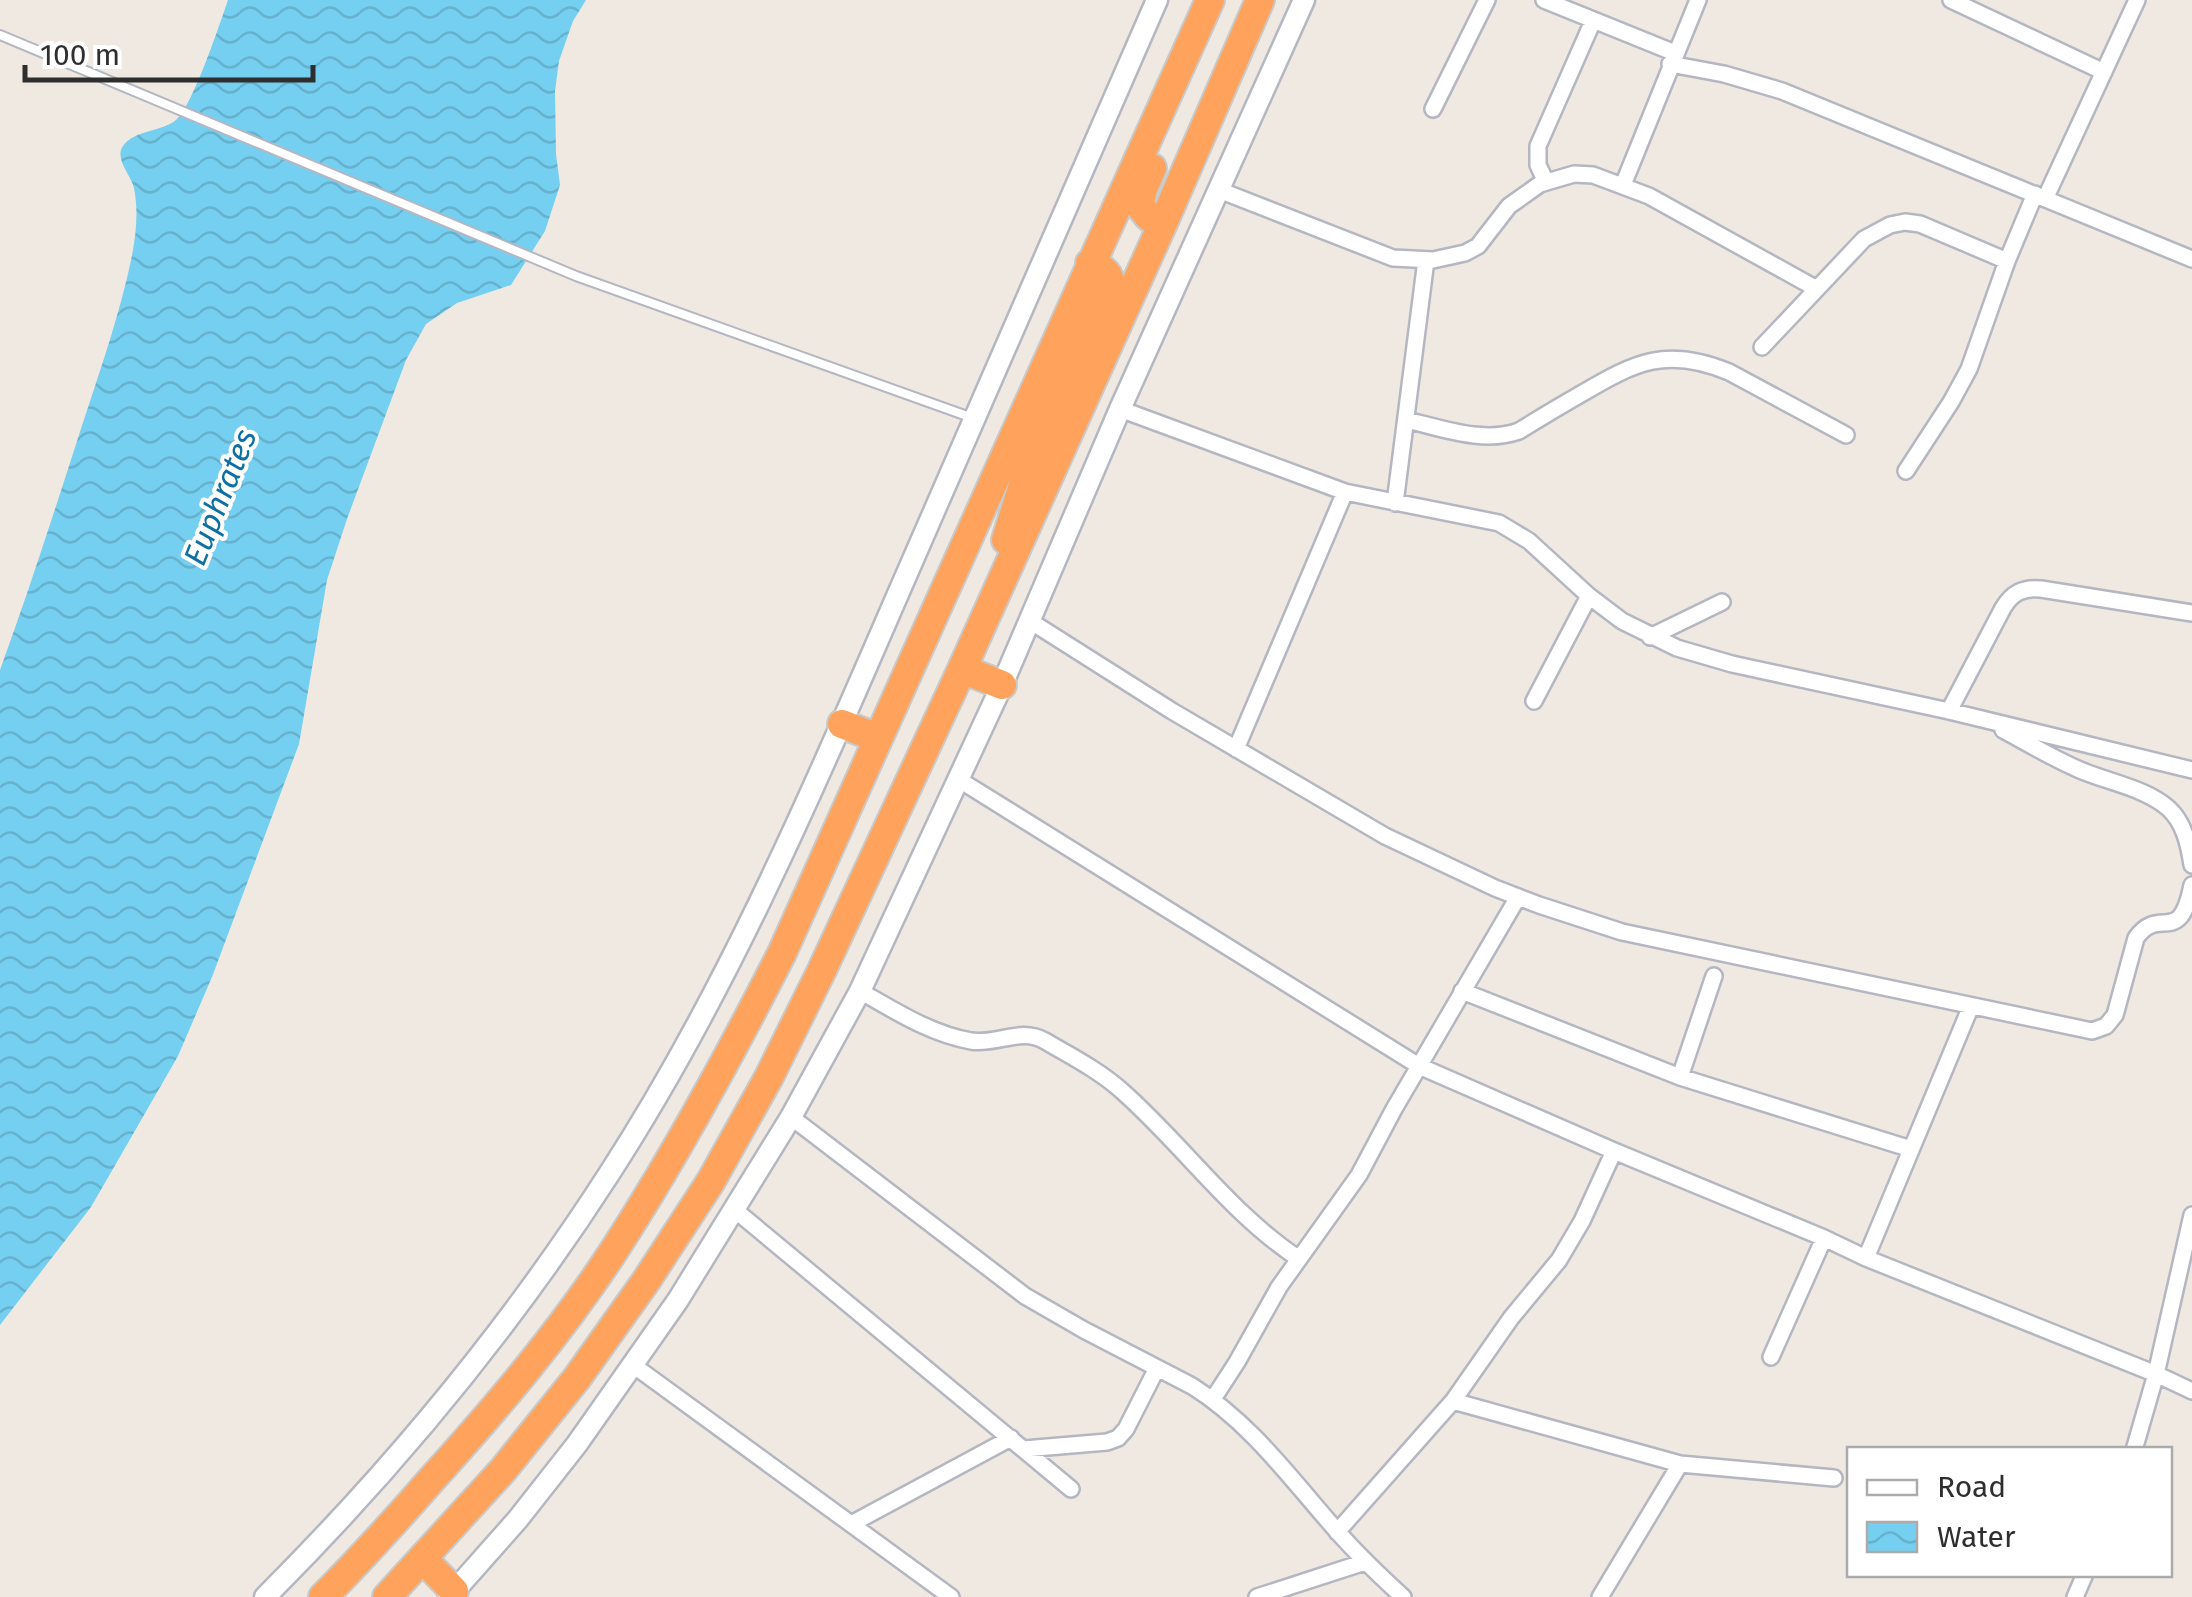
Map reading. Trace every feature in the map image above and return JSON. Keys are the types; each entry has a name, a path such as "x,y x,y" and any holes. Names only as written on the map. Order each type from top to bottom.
{"highway":[{"path":"323,1597 468,1439 542,1350 621,1240 673,1158 782,952 1210,0"},
{"path":"1164,221 1146,214 1140,206 1140,196 1208,41 1218,0"},
{"path":"386,1597 503,1470 577,1378 710,1181 769,1077 962,669 1260,0"},
{"path":"993,600 1016,502 1110,290 1108,274 1090,263"},
{"path":"962,669 1002,685"},
{"path":"842,724 878,738"},
{"path":"423,1559 452,1594"}],"main road":[{"path":"265,1597 371,1486 514,1312 610,1173 705,1011 748,928 842,724 1157,0"},
{"path":"452,1594 578,1444 633,1365 735,1210 860,991 1002,685 1304,0"}],"street":[{"path":"1432,110 1487,0"},
{"path":"1544,0 1673,58 1782,91 2192,259"},
{"path":"1623,185 1698,0"},
{"path":"1951,0 2104,72"},
{"path":"1906,470 1969,369 2007,261 2137,0"},
{"path":"1546,182 1538,165 1538,146 1593,21"},
{"path":"1220,190 1382,254 1426,260 1446,259 1478,246 1522,194 1574,174 1593,175 1649,196 1817,289"},
{"path":"1762,347 1864,239 1890,225 1905,222 1934,228 2007,261"},
{"path":"1396,503 1426,260"},
{"path":"1406,420 1487,437 1509,435 1629,367 1670,358 1710,364 1846,435"},
{"path":"1120,410 1345,492 1477,516 1510,528 1622,621 1677,648 2192,770"},
{"path":"1236,749 1345,492"},
{"path":"1949,711 2008,600 2022,590 2192,614"},
{"path":"1534,701 1589,596"},
{"path":"1650,636 1722,602"},
{"path":"1030,621 1385,836 1518,897 1622,932 2085,1030 2099,1029 2115,1014 2140,932 2152,924 2173,923 2181,918 2192,885"},
{"path":"1987,720 2065,764 2166,806 2182,828 2192,865"},
{"path":"958,779 1419,1066 1866,1258 2192,1391"},
{"path":"1212,1399 1279,1286 1359,1175 1518,897"},
{"path":"1680,1077 1714,976"},
{"path":"860,991 909,1018 960,1038 992,1041 1026,1034 1088,1067 1120,1089 1244,1216 1299,1259"},
{"path":"1462,992 1680,1077 1911,1149"},
{"path":"1866,1258 1971,1006"},
{"path":"791,1117 1011,1286 1054,1314 1212,1399 1236,1417 1337,1532 1403,1597"},
{"path":"1337,1532 1452,1401 1511,1318 1559,1260 1600,1186 1614,1151"},
{"path":"735,1210 1071,1489"},
{"path":"2135,1447 2156,1374 2192,1215"},
{"path":"1771,1357 1824,1238"},
{"path":"633,1365 951,1597"},
{"path":"851,1524 1018,1443 1106,1442 1118,1438 1157,1368"},
{"path":"1452,1401 1680,1464 1834,1478"},
{"path":"1600,1597 1680,1464"},
{"path":"1257,1597 1366,1562"}],"lane":[{"path":"0,35 576,276 975,418"}],"water":[{"name":"Euphrates","path":"228,0 586,0 573,21 559,61 555,91 560,185 545,231 511,285 457,303 426,324 406,360 327,580 299,744 212,977 178,1056 91,1207 0,1325 0,670 104,358 130,267 136,199 121,151 128,140 171,123 184,110"}]}
